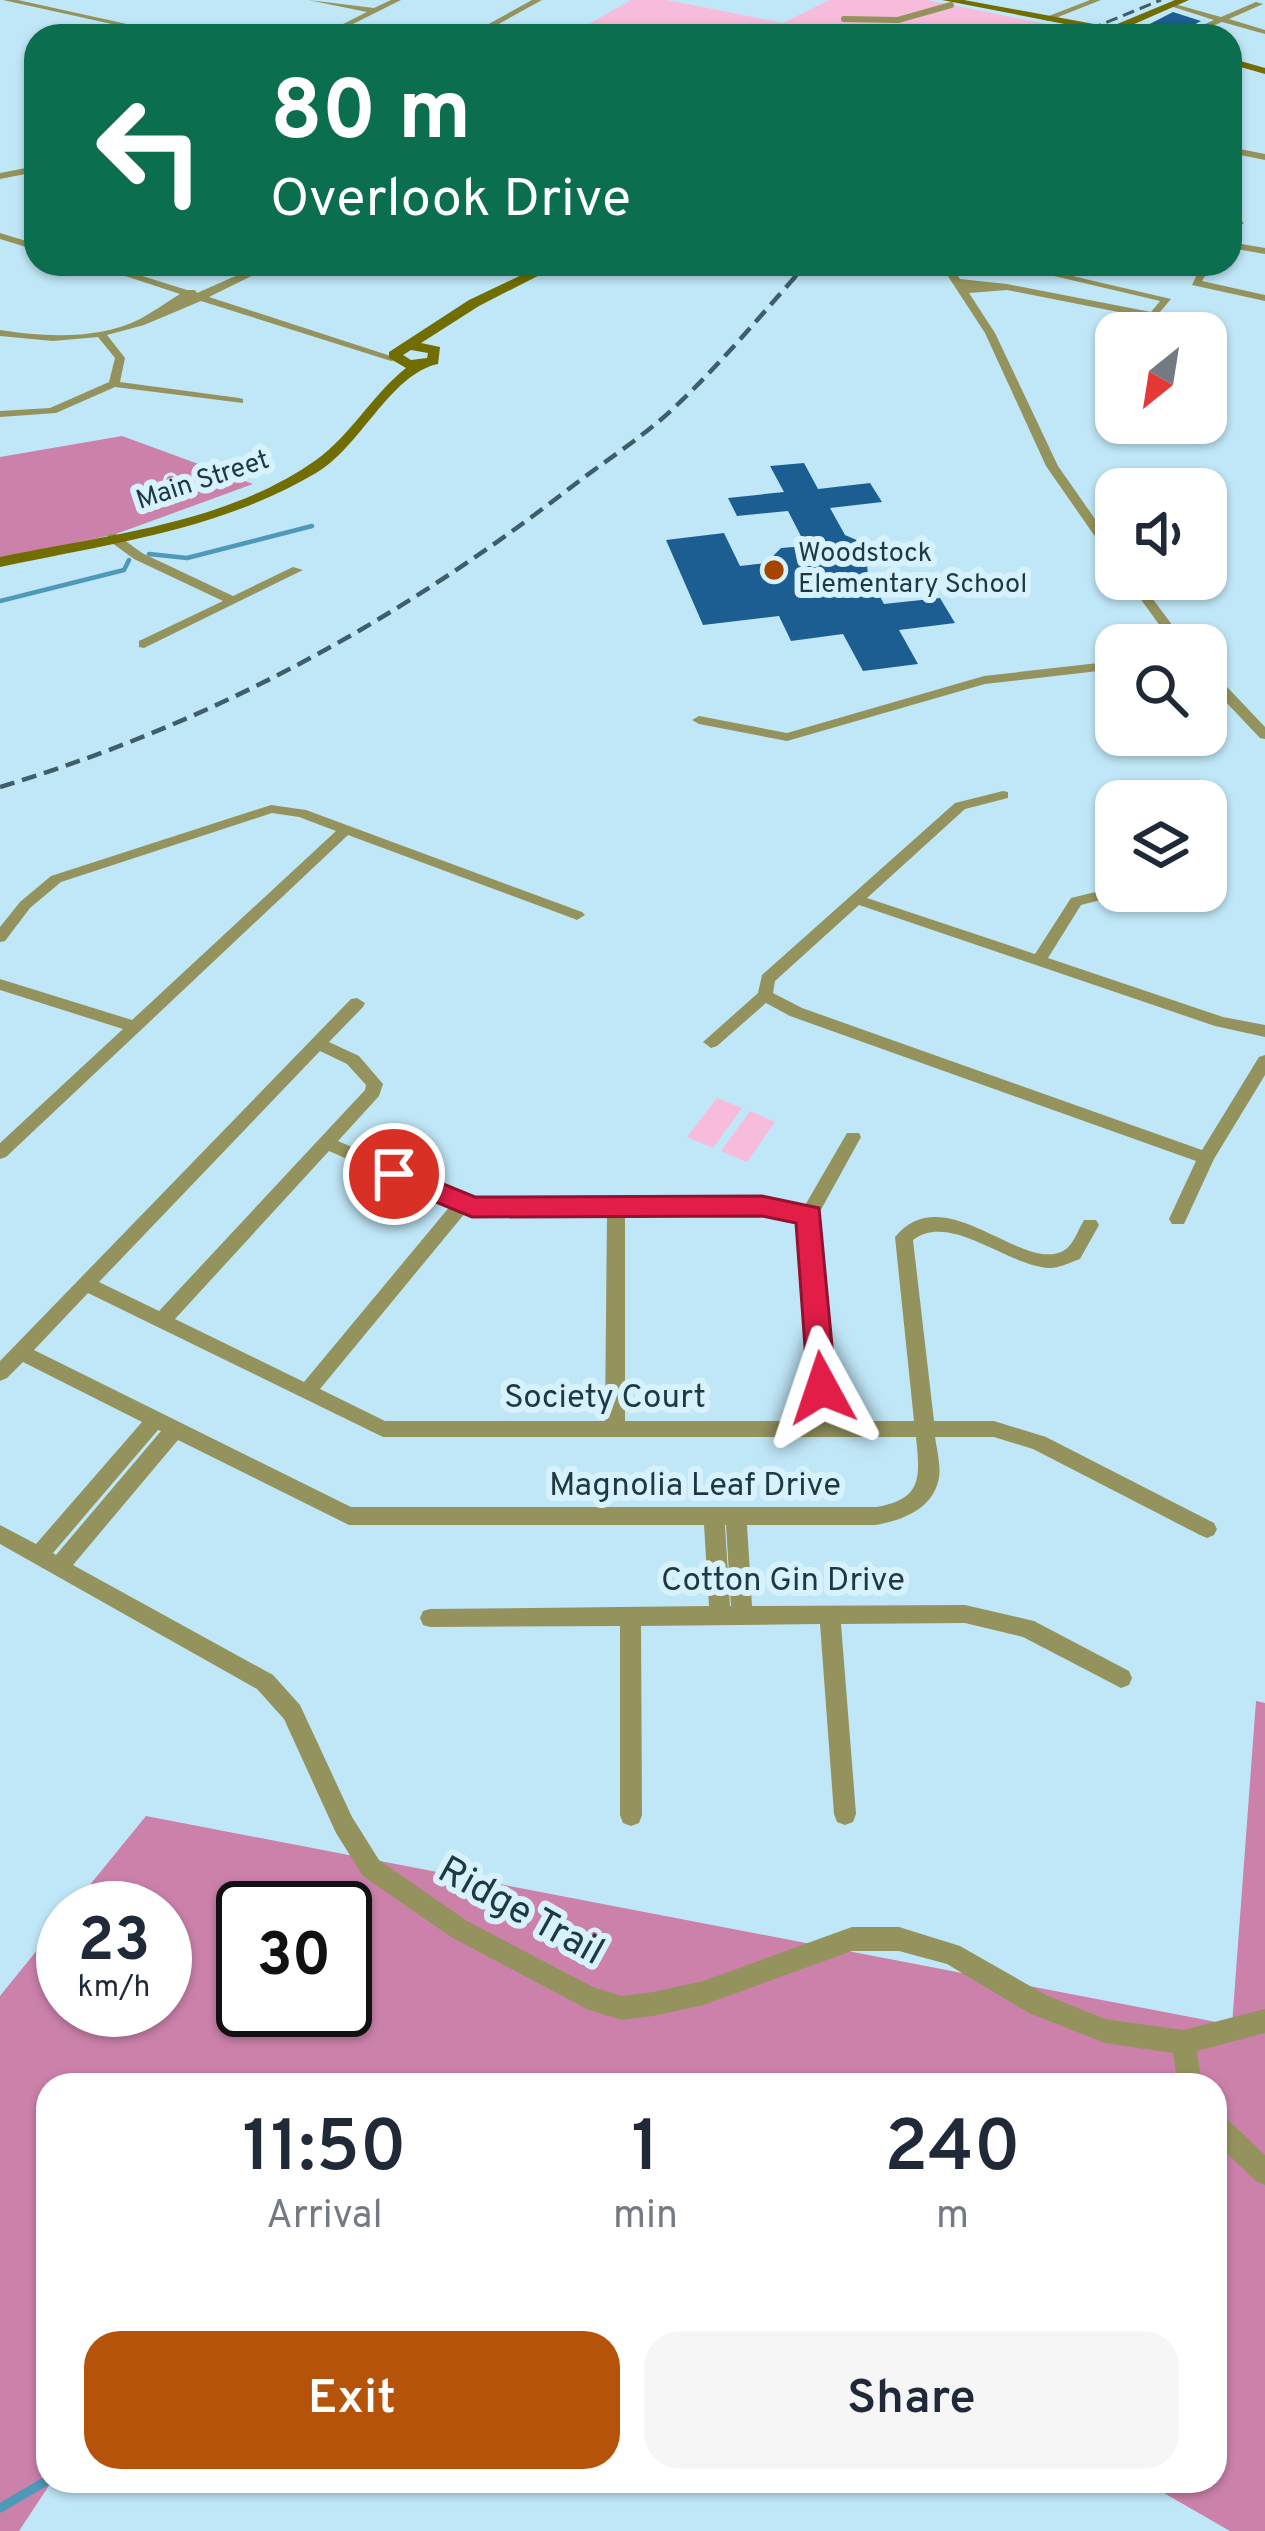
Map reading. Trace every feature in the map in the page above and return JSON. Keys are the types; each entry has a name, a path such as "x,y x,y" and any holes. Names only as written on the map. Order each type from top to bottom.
{"main road":[{"path":"1126,24 1184,0"},
{"path":"949,3 1074,24"},
{"path":"403,353 450,319 532,276"},
{"name":"Main Street","path":"0,562 218,511 298,478 355,437 388,392 435,359 432,343 450,319"},
{"path":"403,353 436,352"},
{"path":"403,353 423,364"},
{"name":"Main Street","path":"388,392 403,353"}],"street":[{"path":"7,0 120,24"},
{"path":"312,0 375,11"},
{"path":"347,24 397,0"},
{"path":"493,24 538,0"},
{"path":"1045,19 1086,0"},
{"path":"1071,8 1097,0"},
{"path":"1244,0 1262,5"},
{"path":"844,19 898,20 949,3"},
{"path":"1171,5 1236,24"},
{"path":"1212,24 1262,5"},
{"path":"136,276 322,334 403,353"},
{"path":"0,333 46,339 101,334 140,323 242,276"},
{"path":"953,276 990,333 1052,466 1095,528"},
{"path":"959,286 1007,287 1154,316 1166,299 1062,276"},
{"path":"1200,276 1196,283 1265,298"},
{"path":"101,334 120,358 114,384"},
{"path":"0,414 52,411 114,384 239,401"},
{"path":"112,537 138,556 234,601"},
{"path":"144,644 297,570"},
{"path":"699,720 787,737 984,680 1095,667"},
{"path":"1227,696 1265,735"},
{"path":"711,1042 766,995 768,980 959,806 1003,795"},
{"path":"0,937 35,895 56,880 249,814 286,809 577,915"},
{"path":"2,1148 346,830"},
{"path":"1039,961 1076,901 1095,897"},
{"path":"858,900 1221,1022 1265,1031"},
{"path":"0,984 135,1027"},
{"path":"766,995 796,1012 1206,1158"},
{"path":"0,1373 357,1003"},
{"path":"161,1322 368,1101 375,1084 353,1060 318,1044"},
{"path":"1178,1219 1206,1158 1265,1061"},
{"path":"825,1428 809,1215 853,1137"},
{"path":"328,1144 461,1205 762,1206 809,1215"},
{"path":"306,1393 461,1205"},
{"path":"615,1429 616,1207"},
{"name":"Magnolia Leaf Drive","path":"21,1352 349,1516 876,1516 920,1499 930,1476 904,1237 919,1224 940,1222 1056,1262 1074,1254 1090,1225"},
{"name":"Society Court","path":"86,1284 383,1429 994,1429 1024,1437 1208,1529"},
{"path":"48,1562 165,1425"},
{"path":"725,1517 731,1616"},
{"name":"Ridge Trail","path":"0,1534 279,1693 371,1868 459,1929 589,1998 622,2008 653,2004 703,1994 852,1940 899,1939 952,1954 1066,2018 1137,2038 1183,2042 1265,2021"},
{"path":"830,1615 844,1814"},
{"path":"630,1616 631,1814"},
{"name":"Cotton Gin Drive","path":"430,1618 991,1617 1027,1628 1121,1678"},
{"path":"1183,2042 1188,2073"},
{"path":"1227,2136 1265,2172"}],"shaded area":[{"path":"631,0 667,0 783,23 829,0 927,0 1047,24 937,24 589,24"},
{"path":"122,436 253,484 116,534 0,560 0,457"},
{"path":"717,1098 742,1108 713,1148 687,1137"},
{"path":"750,1111 775,1122 747,1162 721,1151"},
{"path":"1256,1701 1265,1703 1265,2531 1230,2531 1164,2493 1227,2493 1227,2073 36,2073 36,2493 44,2493 19,2531 0,2531 0,1996 36,1951 36,2037 192,2037 192,1881 93,1881 146,1816 1232,2025"}],"building":[{"path":"1173,12 1201,21 1196,24 1150,24"},
{"name":"Woodstock Elementary School","path":"804,463 818,489 870,483 882,502 830,508 845,535 866,544 875,562 867,565 868,575 884,604 940,598 955,623 899,630 918,664 863,671 843,634 791,641 779,616 703,625 666,540 724,533 740,566 766,563 781,548 806,546 788,511 737,516 728,498 784,492 770,466"}],"waterway":[{"path":"149,554 187,558 312,526"},
{"path":"0,601 124,570 129,560"},
{"path":"0,2508 36,2487"}],"railway":[{"path":"1102,24 1161,0"},
{"path":"793,280 796,276"},
{"path":"0,787 154,732 227,700 437,583 665,416 795,277"}],"place":[{"name":"Woodstock Elementary School","path":"774,570"}],"route":[{"path":"394,1174 472,1207 762,1206 809,1215 822,1388"}]}
